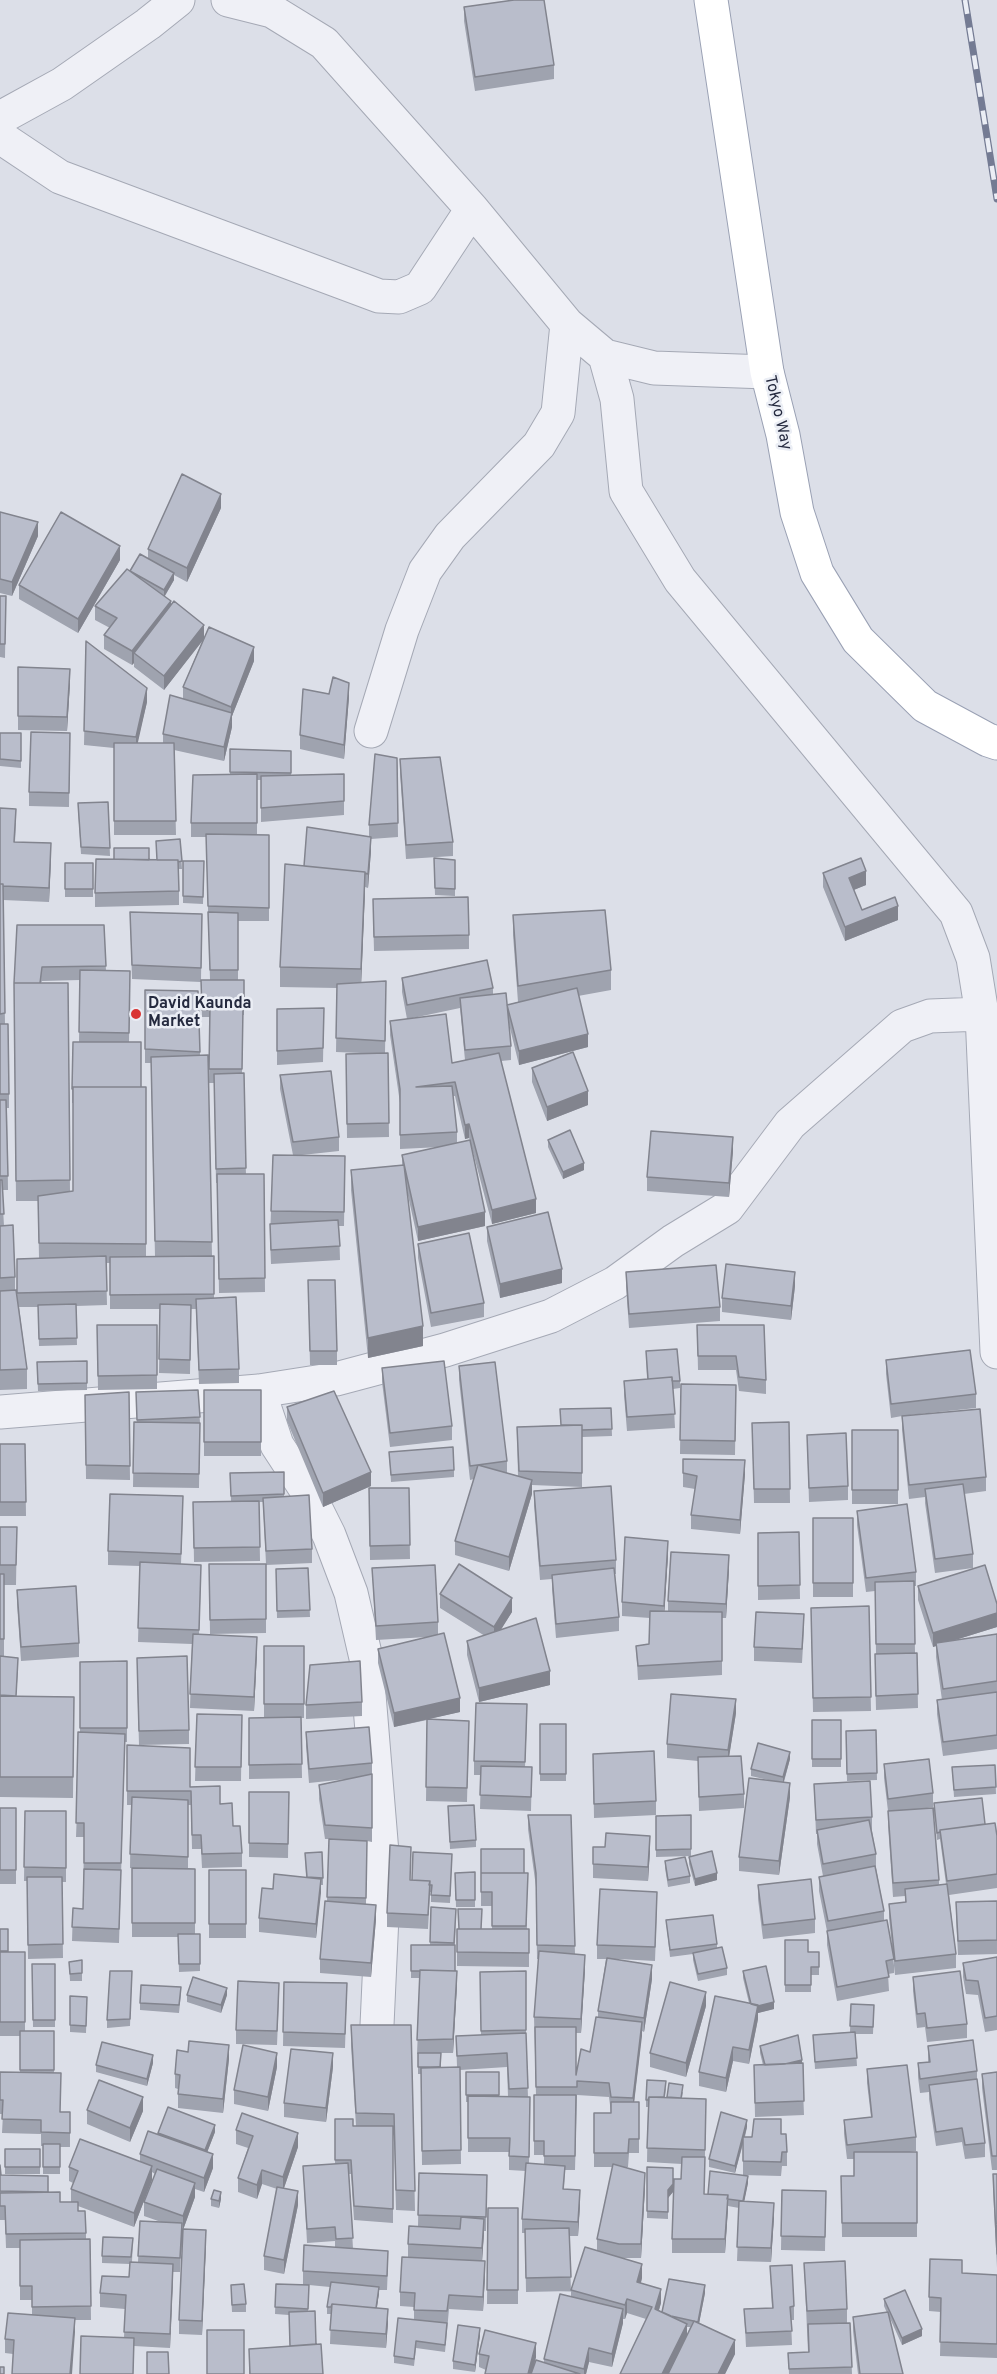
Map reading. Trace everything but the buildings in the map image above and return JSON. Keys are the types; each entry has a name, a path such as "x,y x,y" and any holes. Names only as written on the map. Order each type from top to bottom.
{"main road":[{"name":"Tokyo Way","path":"711,0 767,372 783,435 797,512 817,573 858,640 925,706 997,743"}],"street":[{"path":"0,118 62,84 148,24 178,0"},
{"path":"228,0 272,11 324,43 472,209 567,324 605,356 654,368 767,372"},
{"path":"0,137 60,177 379,296 399,297 420,288 472,209"},
{"path":"371,731 402,630 425,571 450,536 539,445 558,413 567,324"},
{"path":"605,356 617,399 626,491 680,580 956,913 973,958 982,1014 997,1352"},
{"path":"0,1412 259,1391 336,1378 445,1350 551,1316 615,1283 673,1241 727,1208 790,1124 902,1026 930,1016 982,1014"},
{"path":"259,1391 277,1445 307,1491 329,1535 351,1593 366,1658 382,1853 382,1916 377,2025"}],"railway":[{"path":"965,0 997,199"}],"place":[{"name":"David Kaunda Market","path":"136,1014"}]}
